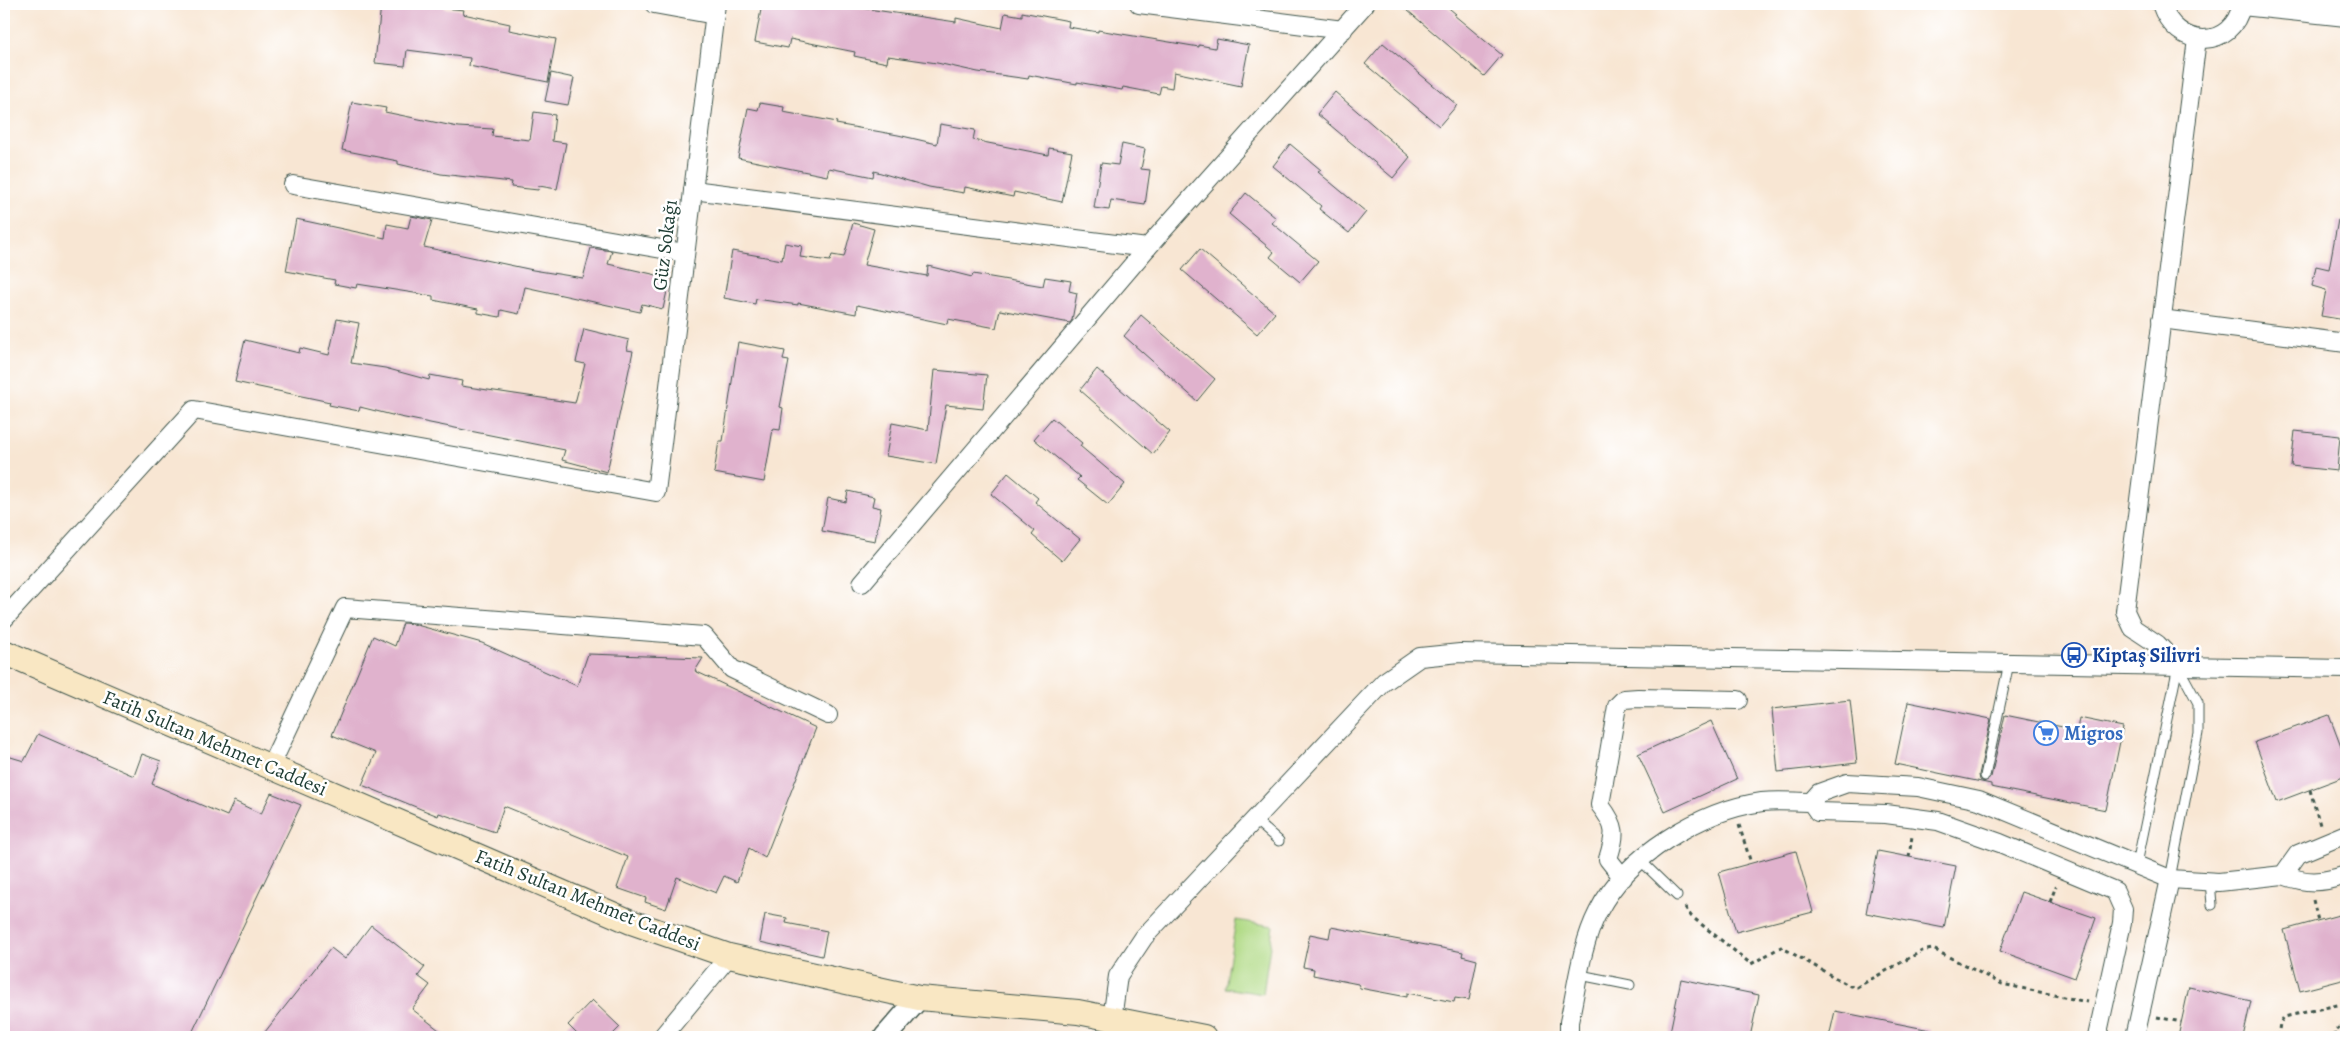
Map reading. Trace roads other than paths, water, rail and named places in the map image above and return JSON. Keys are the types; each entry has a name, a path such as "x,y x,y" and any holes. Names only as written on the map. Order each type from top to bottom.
{"main road":[{"name":"Fatih Sultan Mehmet Caddesi","path":"4,652 631,922 729,956 919,998 1078,1012 1119,1026 1204,1037"}],"street":[{"path":"654,4 715,9"},
{"path":"1139,4 1343,30"},
{"path":"862,583 1147,248 1365,4"},
{"path":"2161,4 2165,17 2174,28 2186,36 2197,39 2211,38 2224,32 2235,22 2242,5 2346,16"},
{"name":"Güz Sokağı","path":"4,619 194,410 656,492 715,9"},
{"path":"2178,666 2158,644 2132,628 2125,611 2197,39"},
{"path":"292,185 686,253"},
{"path":"693,190 1147,248"},
{"path":"2162,319 2346,343"},
{"path":"270,767 345,608 704,636 732,669 828,715"},
{"path":"1119,1026 1118,976 1144,937 1384,682 1420,658 1460,653 2346,668"},
{"path":"1623,878 1608,859 1614,840 1614,826 1600,804 1617,706 1624,699 1638,698 1738,700"},
{"path":"1570,1037 1569,1022 1590,931 1598,912 1623,878 1640,860 1661,844 1709,815 1762,802 1811,802 1819,793 1847,783 1918,787 1979,800 2170,878 2210,882 2283,875 2298,881 2326,882 2346,875"},
{"path":"1811,802 1818,812 1886,814 1938,821 2000,842 2115,891 2123,909 2122,923 2097,1037"},
{"path":"2283,875 2298,854 2346,834"},
{"path":"2135,1037 2170,878"},
{"path":"662,1037 729,956"},
{"path":"886,1037 919,998"}],"lane":[{"path":"1985,776 2009,663"},
{"path":"2137,864 2178,666"},
{"path":"2170,878 2198,733 2198,703 2178,666"},
{"path":"1254,819 1279,841"},
{"path":"1640,860 1677,896"},
{"path":"2210,882 2212,905"},
{"path":"1580,975 1630,985"}],"place":[{"name":"Kiptaş Silivri","path":"2074,655"},
{"name":"Migros","path":"2046,733"}]}
